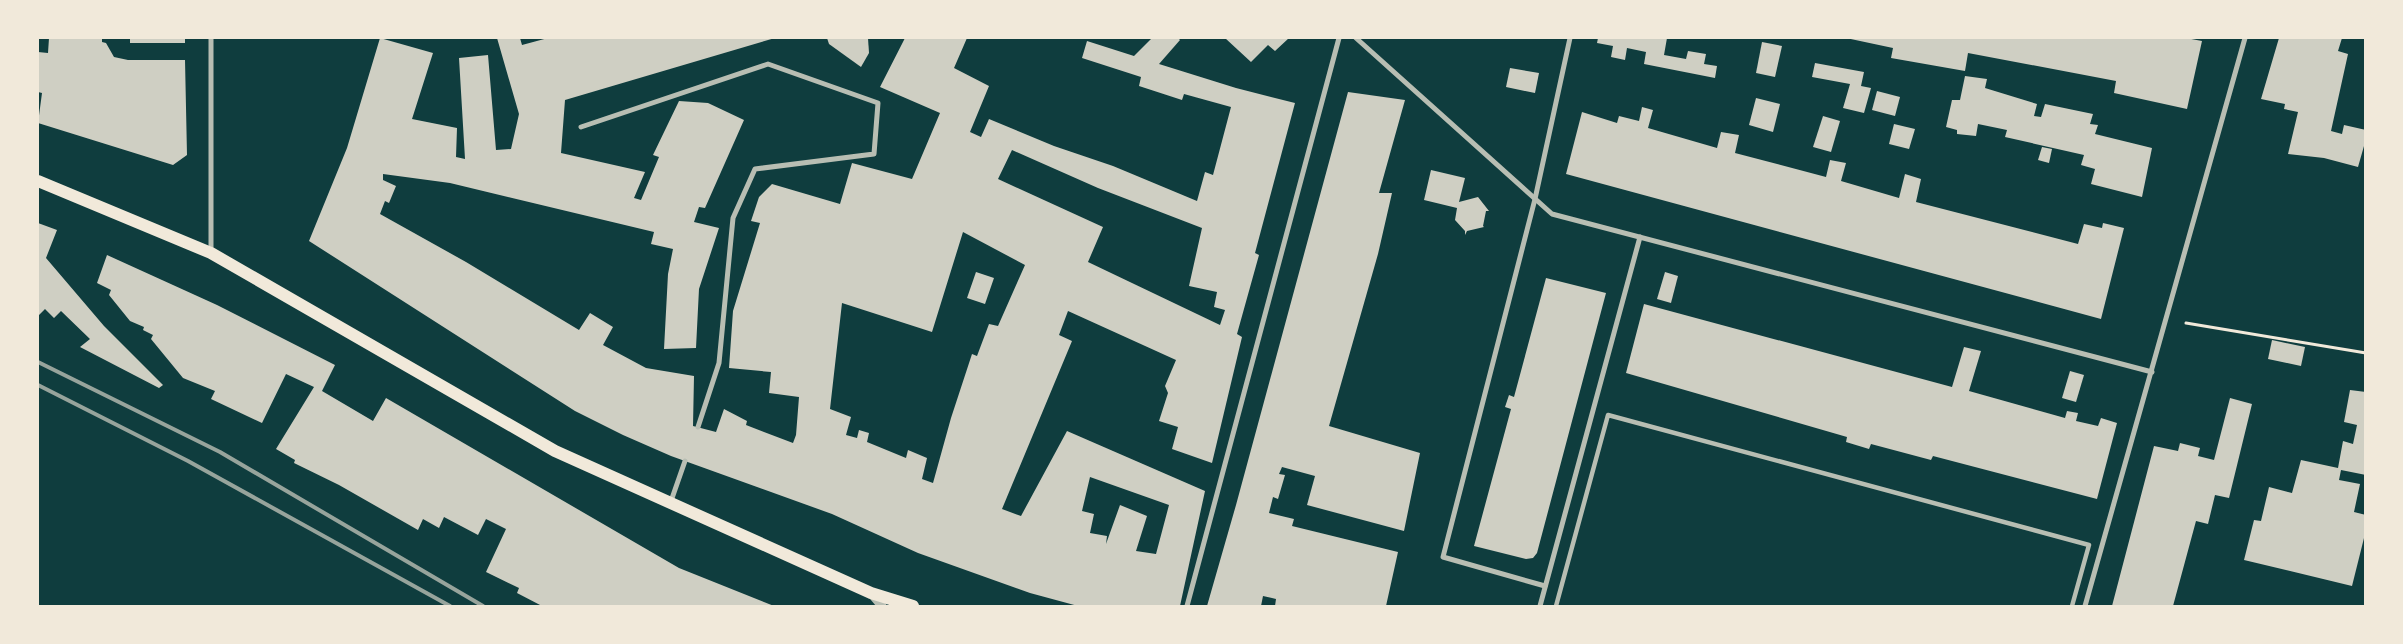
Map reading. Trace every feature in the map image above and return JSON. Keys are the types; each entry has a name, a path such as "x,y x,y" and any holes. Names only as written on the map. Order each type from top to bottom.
{"main road":[{"path":"38,181 211,253 556,451 871,593 913,606"}],"street":[{"path":"211,253 212,38"},
{"path":"1187,606 1339,38"},
{"path":"1356,38 1552,214 2152,372"},
{"path":"1545,586 1443,557 1535,199 1570,38"},
{"path":"2085,606 2245,38"},
{"path":"581,126 768,64 878,103 874,154 755,169 733,218 719,363 698,427"},
{"path":"1540,606 1640,237"},
{"path":"1556,606 1608,415 2089,545 2072,606"},
{"path":"670,504 686,462"},
{"path":"871,593 882,606"}],"path":[{"path":"2166,320 2366,353"}],"building":[{"path":"49,38 102,38 102,42 106,43 114,57 128,60 185,60 187,155 173,165 38,123 42,93 38,92 38,52 48,53"},
{"path":"130,38 185,38 185,43 130,43"},
{"path":"380,38 433,53 412,119 457,128 456,157 465,159 459,58 488,55 496,150 511,149 519,114 497,38 520,38 522,45 548,38 775,38 565,100 561,153 645,172 634,198 641,200 659,157 653,155 679,101 708,103 744,120 705,208 699,207 694,222 719,228 699,289 696,348 664,349 668,274 673,249 651,244 654,232 450,183 383,174 383,180 396,186 389,203 385,201 380,214 466,262 579,330 590,313 613,327 603,345 646,368 694,376 693,426 716,432 724,409 747,421 746,425 793,443 796,435 799,397 769,393 771,372 729,368 733,311 760,223 751,221 759,197 772,184 840,204 852,163 912,179 940,113 880,87 905,38 967,38 954,68 989,86 970,132 981,137 989,119 1054,146 1113,166 1197,201 1205,172 1213,175 1231,107 1184,94 1182,100 1139,86 1141,77 1082,58 1087,41 1134,56 1152,38 1178,38 1180,40 1159,64 1236,88 1295,103 1255,253 1259,255 1237,334 1242,337 1212,463 1172,449 1178,427 1159,421 1168,393 1165,386 1176,360 1068,311 1059,335 1072,341 1002,509 1021,516 1067,431 1205,491 1180,606 1078,606 1030,593 918,553 832,514 671,456 575,411 309,241 347,148","holes":["1012,150 1098,188 1202,228 1189,286 1217,292 1214,307 1225,310 1220,325 1088,262 1103,227 998,179","963,232 1025,265 998,326 989,324 977,356 972,354 951,418 933,483 922,479 927,458 908,450 906,458 867,442 869,433 859,430 857,438 846,435 851,417 830,409 842,303 932,332","1090,477 1169,505 1156,554 1136,551 1147,516 1120,505 1106,544 1107,536 1090,533 1094,514 1082,511"]},
{"path":"827,38 868,38 869,53 861,67 829,44"},
{"path":"1225,38 1289,38 1275,51 1268,45 1251,62"},
{"path":"1598,38 1667,38 1664,55 1686,59 1688,51 1706,54 1704,64 1717,66 1715,78 1644,64 1646,52 1627,48 1625,60 1611,57 1613,46 1597,43"},
{"path":"1846,38 2186,38 2202,41 2187,109 2114,93 2116,81 1968,53 1965,71 1891,58 1893,48"},
{"path":"2279,38 2342,38 2338,51 2348,54 2331,131 2342,134 2344,125 2366,130 2366,139 2358,167 2324,158 2288,154 2298,112 2284,109 2285,104 2261,99"},
{"path":"1762,42 1782,46 1775,77 1756,73"},
{"path":"1815,63 1864,72 1861,86 1871,88 1864,113 1843,108 1850,84 1812,77"},
{"path":"1510,68 1539,73 1535,93 1506,87"},
{"path":"1965,76 1987,79 1985,88 2037,104 2034,116 2041,117 2045,104 2093,114 2090,124 2098,125 2095,134 2152,148 2142,197 2091,184 2095,169 2081,165 2084,155 2005,137 2007,130 1978,124 1976,136 1957,134 1957,130 1946,127 1952,100 1960,100"},
{"path":"1877,91 1900,97 1895,116 1872,110"},
{"path":"1348,92 1405,100 1379,193 1392,193 1378,254 1329,426 1420,453 1404,531 1307,505 1315,476 1282,467 1279,474 1285,475 1278,499 1273,497 1269,513 1294,519 1292,526 1398,552 1386,606 1275,606 1276,599 1263,596 1261,606 1207,606 1236,505"},
{"path":"1756,98 1780,104 1773,132 1749,125"},
{"path":"1642,107 1653,110 1648,128 1717,148 1721,132 1739,135 1735,153 1826,177 1830,160 1846,163 1841,181 1899,198 1905,174 1921,179 1916,202 2078,244 2084,224 2102,228 2103,223 2124,228 2101,319 1566,174 1582,112 1617,123 1619,116 1639,121"},
{"path":"1823,116 1840,121 1831,152 1813,147"},
{"path":"1894,124 1915,129 1909,149 1889,144"},
{"path":"2042,147 2052,149 2049,163 2038,160"},
{"path":"1431,170 1465,178 1459,202 1478,197 1489,211 1486,211 1484,227 1467,231 1465,235 1465,231 1455,220 1457,208 1424,200"},
{"path":"38,223 57,230 46,258 104,326 163,385 159,388 80,347 90,339 61,311 54,318 45,309 38,316"},
{"path":"107,255 217,305 335,365 322,391 373,421 386,398 679,568 774,606 542,606 517,593 519,588 486,572 506,529 486,519 478,535 444,517 439,528 423,519 418,530 339,485 294,463 295,460 276,449 314,387 286,374 262,423 211,399 215,391 183,378 151,339 153,335 143,330 144,327 130,321 109,295 111,290 97,283"},
{"path":"976,272 994,278 985,304 967,298"},
{"path":"1665,272 1678,276 1671,303 1657,299"},
{"path":"1546,278 1606,293 1537,553 1533,558 1526,559 1474,546 1511,409 1505,407 1509,395 1514,397"},
{"path":"1644,304 1952,387 1964,347 1981,351 1969,391 2065,418 2067,411 2078,413 2076,421 2098,426 2101,418 2117,423 2097,499 1933,456 1931,460 1871,444 1869,449 1846,442 1847,437 1626,373"},
{"path":"2272,340 2305,347 2301,366 2268,359"},
{"path":"2070,371 2084,375 2076,402 2062,398"},
{"path":"2350,390 2366,392 2366,475 2341,470 2339,480 2360,484 2354,512 2366,515 2366,530 2352,586 2244,560 2254,520 2261,521 2269,487 2292,493 2301,460 2338,468 2343,441 2353,444 2357,425 2344,422"},
{"path":"2230,398 2252,404 2229,498 2215,495 2208,524 2196,521 2173,606 2112,606 2154,446 2178,451 2180,443 2200,448 2198,456 2214,460"}],"railway":[{"path":"38,362 220,452 483,606"},
{"path":"38,385 188,461 450,606"}]}
